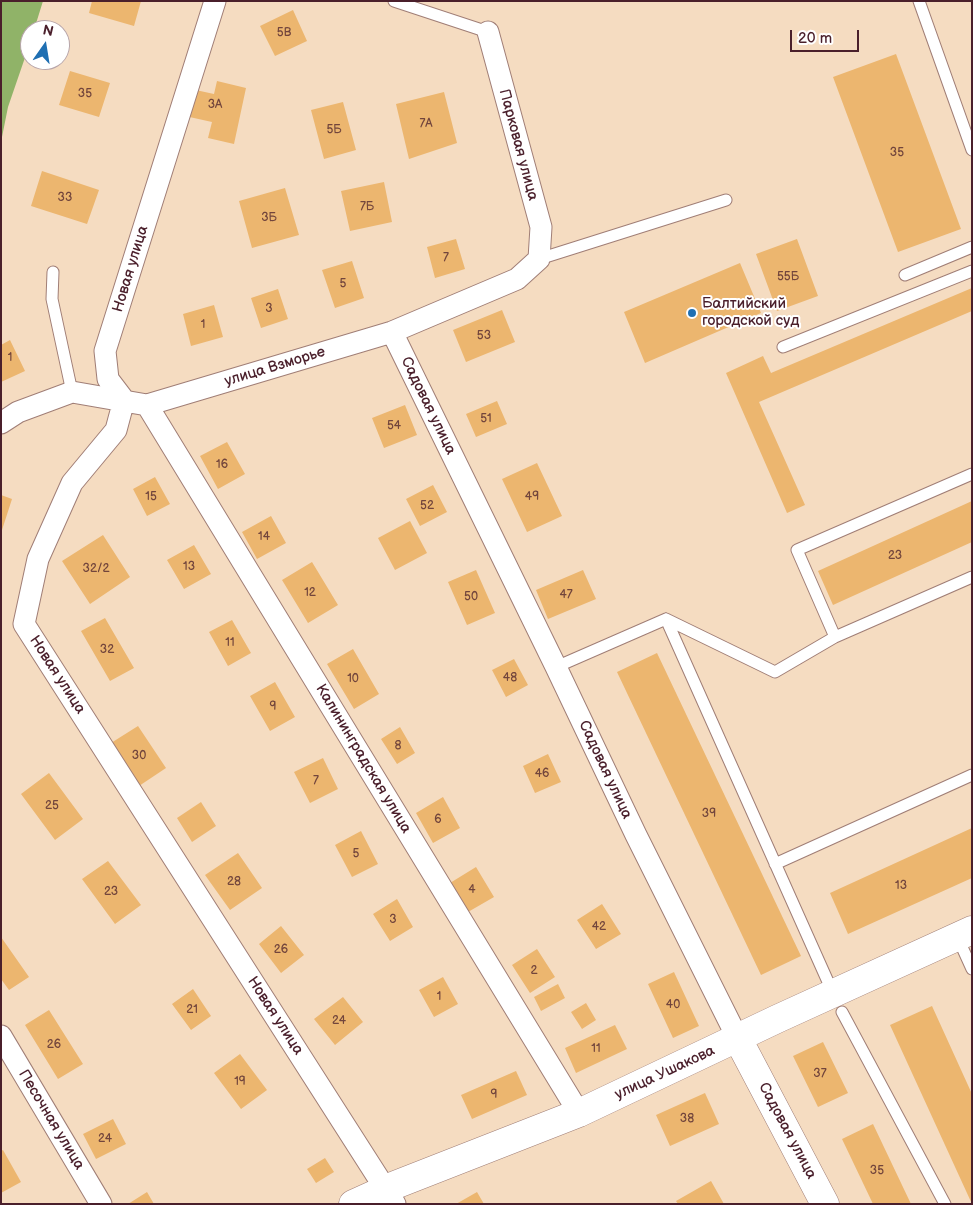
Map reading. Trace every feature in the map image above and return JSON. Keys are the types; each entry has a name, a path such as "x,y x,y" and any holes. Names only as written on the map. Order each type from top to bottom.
{"street":[{"name":"Новая улица","path":"215,1 106,351 108,379 124,400 116,430 72,483 38,559 24,624 390,1197"},
{"name":"Парковая улица","path":"488,32 540,227 539,259"},
{"name":"улица Взморье","path":"1,423 18,412 72,392 147,405 392,332 517,279 539,259"},
{"name":"Садовая улица","path":"392,332 636,835 738,1038 825,1204"},
{"name":"Калининградская улица","path":"147,405 579,1113"},
{"name":"улица Ушакова","path":"353,1204 390,1197 579,1113 738,1038 837,1003 964,933"},
{"name":"Песочная улица","path":"1,1036 101,1204"}],"lane":[{"path":"394,1 488,32"},
{"path":"919,1 972,150"},
{"path":"539,259 726,200"},
{"path":"905,275 972,247"},
{"path":"784,347 972,271"},
{"path":"53,272 52,299 72,392"},
{"path":"835,638 797,550 972,474"},
{"path":"666,618 775,672 835,638 972,577"},
{"path":"556,667 666,618"},
{"path":"666,618 837,1003 945,1204"},
{"path":"775,864 972,775"},
{"path":"964,933 972,969"}],"green space":[{"path":"1,1 43,1 37,20 20,20 21,70 8,107 1,142"}],"building":[{"path":"92,1 141,1 134,26 89,13"},
{"path":"293,10 307,41 275,56 260,26"},
{"path":"896,54 961,229 898,252 833,77"},
{"path":"70,71 110,83 99,117 59,105"},
{"path":"217,81 246,88 234,144 208,138 212,122 185,116 191,89 214,94"},
{"path":"444,92 457,143 409,159 396,104"},
{"path":"343,102 356,150 324,159 311,110"},
{"path":"42,171 99,190 87,224 31,206"},
{"path":"384,182 392,222 350,231 341,191"},
{"path":"285,188 299,235 252,248 239,201"},
{"path":"456,239 465,269 435,278 427,247"},
{"path":"797,239 818,296 777,311 756,254"},
{"path":"352,261 364,298 335,308 322,270"},
{"name":"Балтийский городской суд","path":"740,263 761,313 645,363 624,312"},
{"path":"972,288 972,311 759,402 805,505 787,513 726,373 763,356 771,373"},
{"path":"278,289 288,319 261,328 251,298"},
{"path":"214,305 223,337 191,346 183,314"},
{"path":"502,310 515,342 466,362 453,330"},
{"path":"10,340 25,371 1,382 1,345"},
{"path":"497,401 507,424 476,437 466,414"},
{"path":"405,405 417,435 384,448 372,418"},
{"path":"227,442 245,474 218,489 200,456"},
{"path":"537,463 562,516 527,532 502,479"},
{"path":"155,477 170,504 147,516 133,489"},
{"path":"433,485 447,512 420,526 406,499"},
{"path":"1,495 12,499 2,530 1,530"},
{"path":"972,501 972,542 833,605 818,571"},
{"path":"271,516 286,543 257,559 242,532"},
{"path":"410,521 427,553 395,570 378,538"},
{"path":"103,535 130,577 90,604 62,561"},
{"path":"194,545 211,574 184,589 167,560"},
{"path":"312,562 338,605 308,623 282,580"},
{"path":"476,570 495,613 467,625 448,582"},
{"path":"583,570 596,599 548,619 536,590"},
{"path":"105,618 134,668 110,681 81,631"},
{"path":"232,620 251,653 228,666 209,632"},
{"path":"353,649 379,694 354,709 327,664"},
{"path":"657,653 801,956 761,975 617,672"},
{"path":"514,659 528,685 506,697 492,670"},
{"path":"275,682 295,717 270,731 250,696"},
{"path":"138,726 166,768 139,786 111,743"},
{"path":"400,727 415,753 397,764 381,739"},
{"path":"548,754 561,782 535,793 523,766"},
{"path":"323,758 338,789 310,803 294,772"},
{"path":"49,773 83,819 55,840 21,794"},
{"path":"443,797 460,828 433,843 416,813"},
{"path":"201,802 216,826 192,842 177,818"},
{"path":"972,828 972,878 848,934 830,893"},
{"path":"361,831 378,864 352,877 335,845"},
{"path":"238,853 262,888 230,910 205,875"},
{"path":"108,861 141,905 115,924 82,879"},
{"path":"476,867 494,897 468,912 450,883"},
{"path":"397,899 413,927 390,941 373,914"},
{"path":"602,904 621,934 596,949 577,920"},
{"path":"281,926 304,955 281,973 259,944"},
{"path":"1,937 29,977 9,990 1,979"},
{"path":"537,949 555,977 530,993 512,965"},
{"path":"674,972 699,1026 673,1038 648,984"},
{"path":"443,977 458,1004 434,1017 419,990"},
{"path":"558,984 565,998 541,1011 534,997"},
{"path":"193,989 211,1016 191,1030 172,1004"},
{"path":"343,997 363,1022 335,1045 314,1019"},
{"path":"586,1003 596,1020 582,1029 571,1012"},
{"path":"932,1006 972,1094 972,1204 890,1025"},
{"path":"49,1010 83,1064 58,1079 25,1025"},
{"path":"615,1025 627,1049 576,1073 565,1048"},
{"path":"823,1042 848,1093 818,1107 793,1056"},
{"path":"240,1054 267,1090 241,1109 214,1073"},
{"path":"516,1071 527,1095 472,1119 461,1095"},
{"path":"705,1093 719,1124 670,1146 656,1115"},
{"path":"113,1119 126,1144 96,1159 83,1134"},
{"path":"873,1124 911,1204 873,1204 842,1139"},
{"path":"3,1150 21,1182 1,1193 1,1151"},
{"path":"325,1158 334,1172 316,1183 307,1169"},
{"path":"711,1181 724,1204 678,1204 676,1201"},
{"path":"147,1192 154,1204 128,1204"},
{"path":"477,1192 484,1204 456,1204"}],"place":[{"name":"Балтийский городской суд","path":"692,313"}]}
